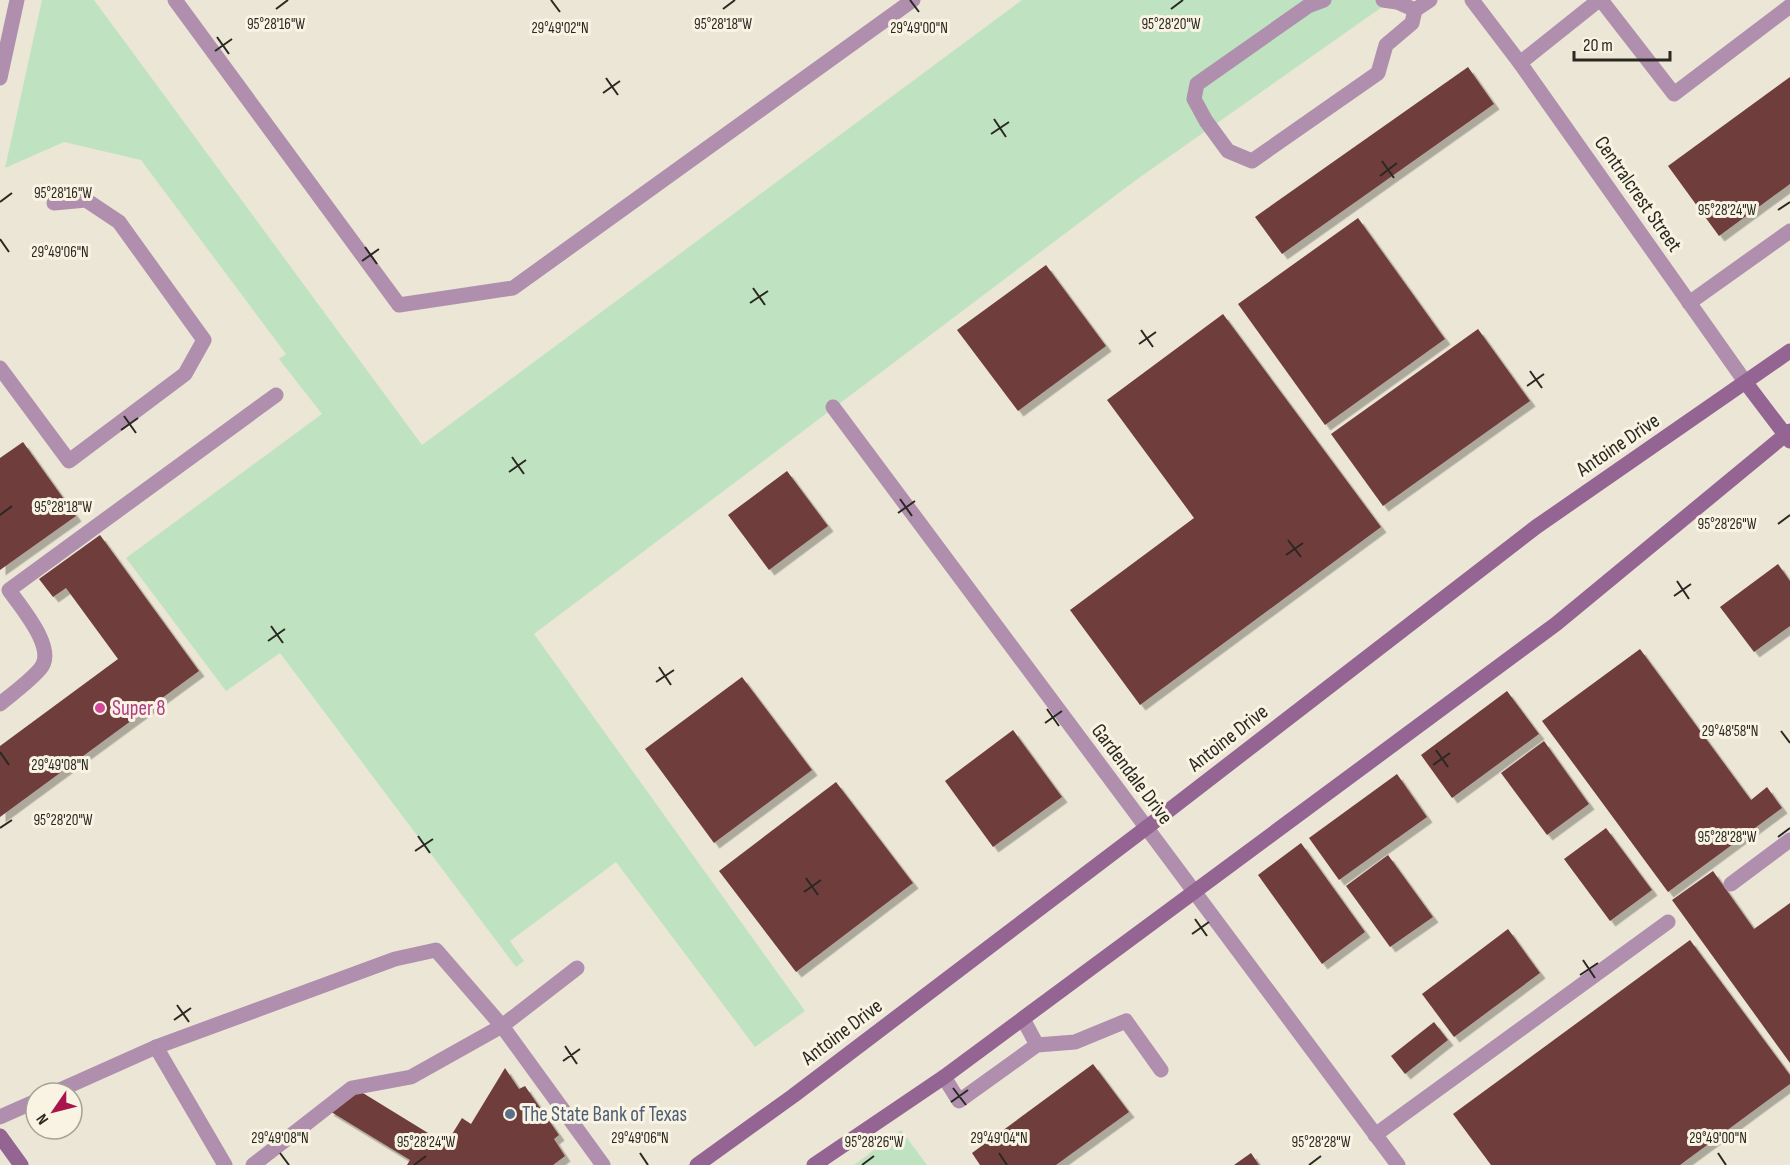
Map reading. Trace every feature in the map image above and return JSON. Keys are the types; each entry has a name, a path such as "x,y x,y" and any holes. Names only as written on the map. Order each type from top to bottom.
{"main road":[{"name":"Antoine Drive","path":"697,1165 803,1088 1146,828 1536,527 1790,351"},
{"name":"Centralcrest Street","path":"1746,383 1788,436"},
{"path":"814,1165 944,1077 1556,624 1788,436"},
{"path":"0,1136 21,1165"}],"street":[{"path":"0,78 16,0"},
{"path":"175,0 399,305 513,288 914,0"},
{"path":"1324,0 1308,6 1197,84 1194,99 1206,121 1228,151 1252,161 1378,73 1386,45 1412,23 1415,10 1430,0"},
{"path":"1383,0 1397,2 1415,10"},
{"name":"Centralcrest Street","path":"1472,0 1520,63 1746,383"},
{"path":"1520,63 1600,0 1674,94 1790,6"},
{"path":"0,368 69,461 184,374 204,340 119,222 86,200 54,203"},
{"path":"1689,303 1790,231"},
{"path":"0,704 42,668 46,656 40,635 9,590 276,395"},
{"name":"Gardendale Drive","path":"833,407 1398,1165"},
{"path":"1731,884 1790,840"},
{"path":"1376,1135 1668,922"},
{"path":"80,1081 156,1047 394,958 435,950 502,1026 603,1165"},
{"path":"253,1165 352,1088 411,1077 502,1026 577,968"},
{"path":"1023,1018 1037,1045"},
{"path":"944,1077 959,1101 1037,1045 1075,1042 1126,1020 1161,1070"},
{"path":"156,1047 225,1165"},
{"path":"0,1117 24,1106"}],"green space":[{"path":"42,0 94,0 422,445 1022,0 1392,0 1136,180 534,634 805,1011 755,1047 616,862 510,941 524,961 516,967 280,653 226,691 126,558 322,414 279,359 286,354 141,160 64,142 5,168"},
{"path":"901,1130 927,1165 854,1165"}],"building":[{"path":"1468,67 1494,104 1282,254 1255,217"},
{"path":"1790,77 1790,184 1719,236 1668,166"},
{"path":"1358,218 1445,339 1325,425 1238,304"},
{"path":"1046,265 1106,346 1018,411 957,330"},
{"path":"1223,314 1381,527 1140,705 1070,610 1194,518 1107,400"},
{"path":"1478,329 1530,401 1383,506 1331,434"},
{"path":"23,442 76,516 0,570 0,458"},
{"path":"787,471 828,526 769,570 728,515"},
{"name":"Super 8","path":"100,535 199,671 0,817 0,746 118,659 66,588 53,597 39,579"},
{"path":"1778,564 1790,581 1790,626 1754,652 1720,607"},
{"path":"1640,649 1751,800 1767,787 1782,808 1668,892 1542,721"},
{"path":"742,677 812,770 714,843 645,749"},
{"path":"1507,691 1539,734 1452,798 1421,755"},
{"path":"1013,730 1062,797 993,847 945,781"},
{"path":"1544,741 1589,804 1547,835 1501,773"},
{"path":"1397,774 1427,817 1339,880 1309,838"},
{"path":"836,782 913,883 796,972 719,871"},
{"path":"1606,828 1652,890 1610,921 1564,859"},
{"path":"1301,843 1365,932 1322,964 1258,875"},
{"path":"1388,855 1433,917 1390,947 1346,886"},
{"path":"1713,871 1754,929 1790,903 1790,1063 1672,900"},
{"path":"1508,929 1540,973 1454,1037 1422,994"},
{"path":"1690,940 1790,1075 1790,1084 1680,1165 1491,1165 1453,1114"},
{"path":"1434,1022 1448,1040 1405,1074 1391,1056"},
{"path":"1093,1064 1129,1112 1056,1165 980,1165 972,1153"},
{"name":"The State Bank of Texas","path":"505,1068 519,1089 525,1086 559,1135 554,1139 565,1156 553,1165 407,1165 410,1160 328,1110 358,1090 446,1144 462,1118 471,1124"},
{"path":"1251,1153 1259,1165 1234,1165"}],"place":[{"name":"Super 8","path":"100,708"},
{"name":"The State Bank of Texas","path":"510,1114"}]}
